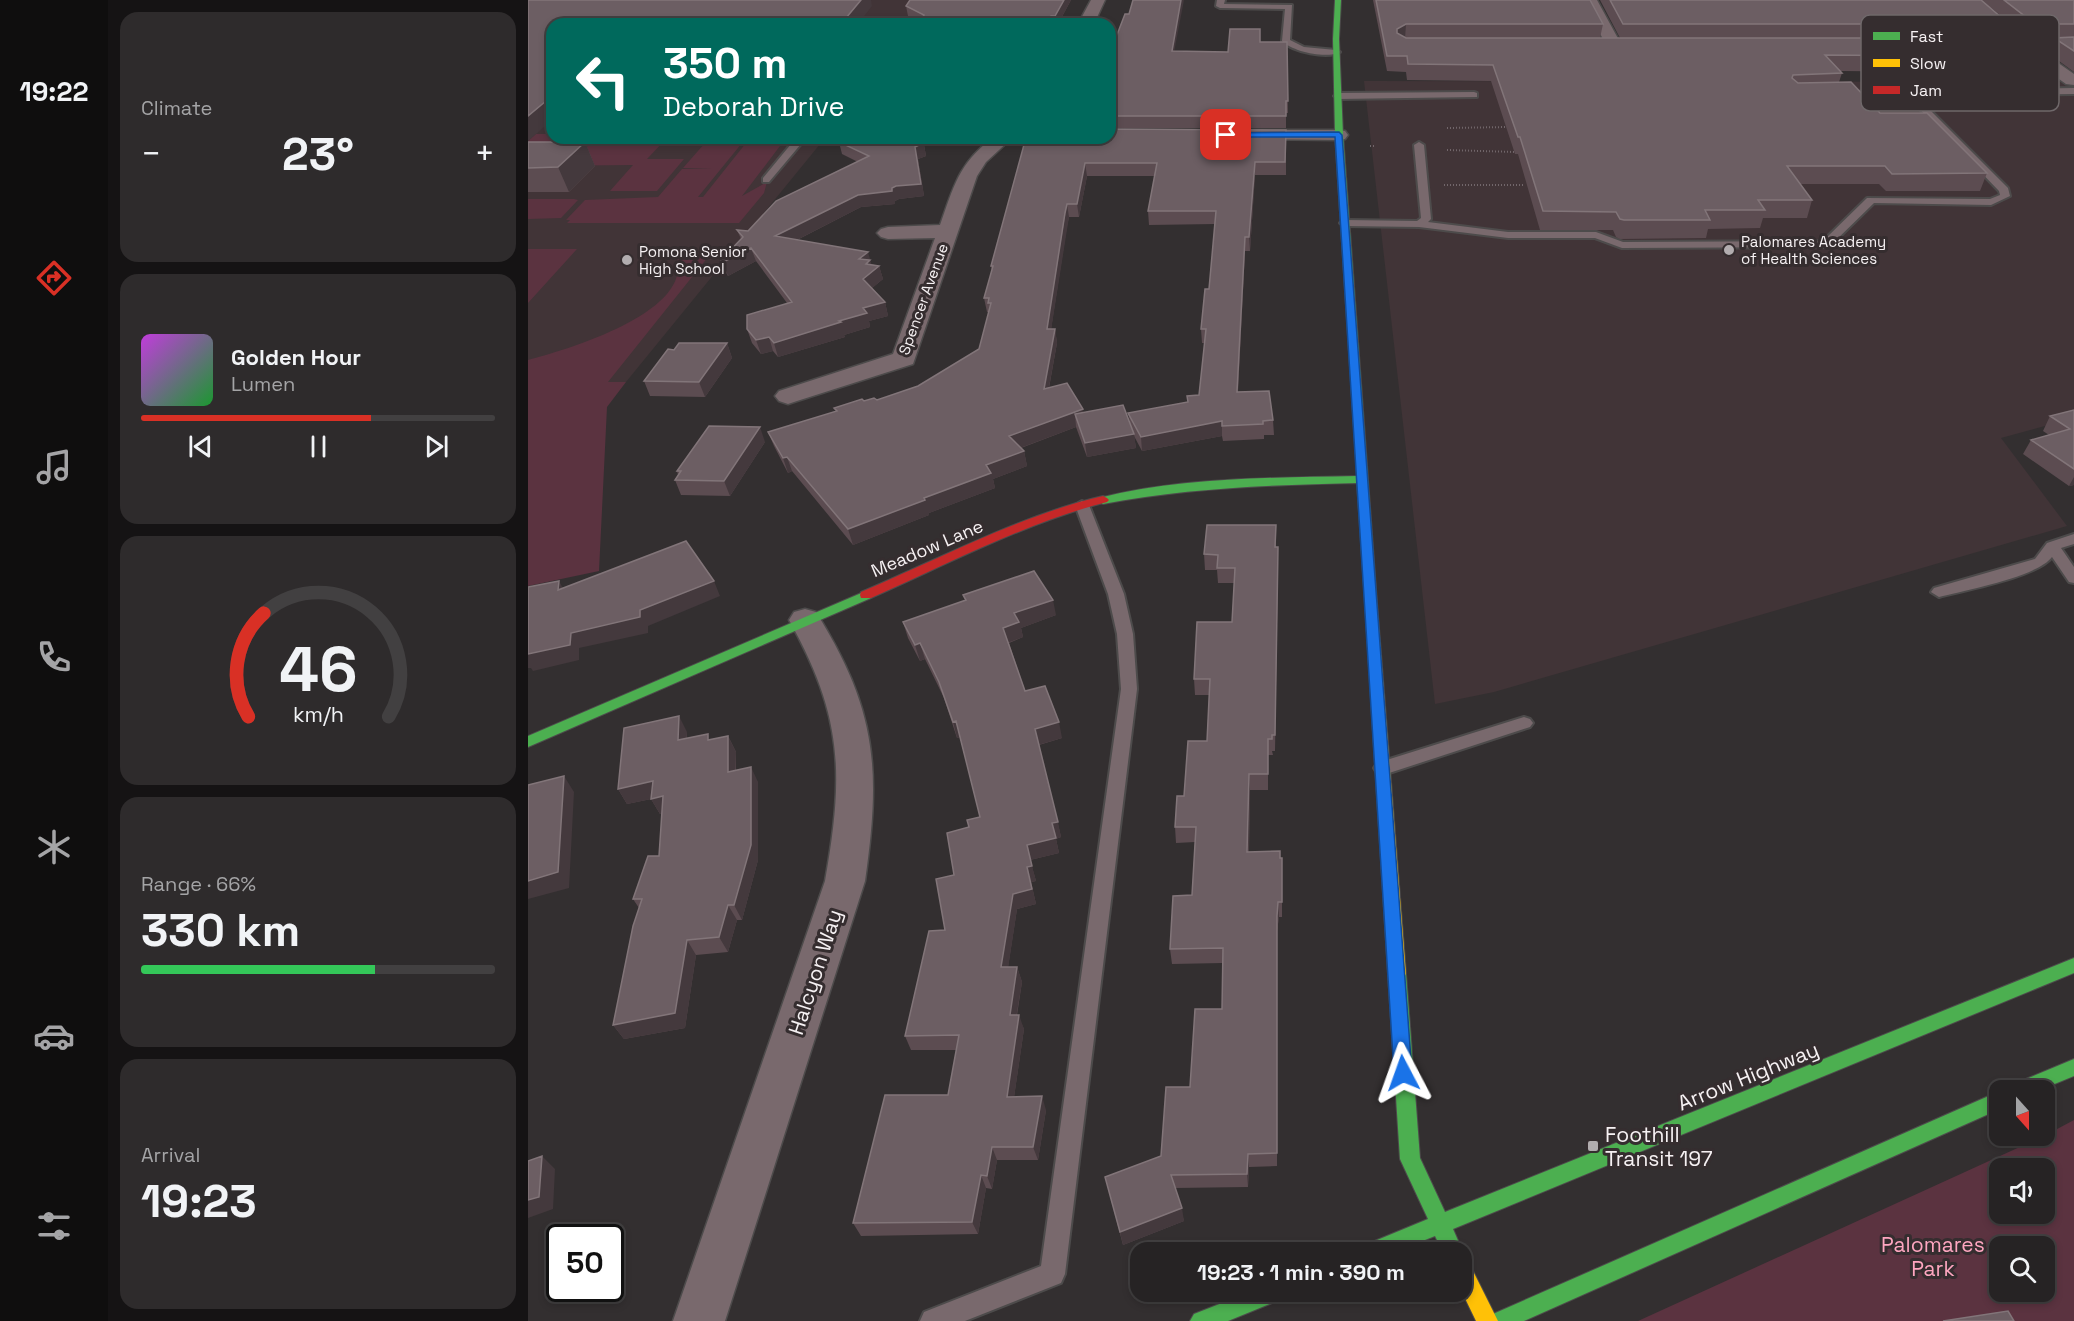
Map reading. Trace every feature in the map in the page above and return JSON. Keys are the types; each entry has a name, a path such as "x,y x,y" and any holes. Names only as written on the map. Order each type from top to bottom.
{"main road":[{"path":"1338,0 1336,52 1339,135 1407,1141 1410,1160 1448,1242"},
{"name":"Meadow Lane","path":"528,742 1027,525 1082,505 1164,489 1217,483 1363,479"},
{"name":"Arrow Highway","path":"1396,1242 2074,965"},
{"path":"2044,1080 2074,1067"},
{"path":"1500,1321 1989,1105"},
{"path":"1472,1290 1487,1321"},
{"path":"1201,1321 1249,1302"}],"street":[{"path":"1089,18 1098,0"},
{"path":"1590,0 1618,44 1590,44"},
{"path":"1969,0 1987,15"},
{"path":"2059,73 2073,84"},
{"path":"1220,135 1339,135"},
{"name":"Spencer Avenue","path":"788,396 904,359 972,166 995,144"},
{"path":"888,232 948,231"},
{"name":"Halcyon Way","path":"699,1321 845,881 854,831 856,775 850,722 841,687 825,651 805,620"}],"lane":[{"path":"1221,0 1220,6 1289,4 1286,41 1289,45 1305,50 1336,52"},
{"path":"1829,94 1861,94"},
{"path":"1338,96 1474,95"},
{"path":"1345,223 1419,224 1508,235 1596,235 1622,245 1826,244 1871,200 1991,202 2005,196 2004,190 1927,111"},
{"path":"766,180 796,144"},
{"path":"1419,145 1426,219 1419,224"},
{"path":"933,1321 1052,1274 1129,689 1125,634 1116,594 1082,505"},
{"path":"1940,592 2040,562 2052,546 2074,539"},
{"path":"2052,546 2074,578"},
{"path":"1383,768 1524,723"}],"path":[{"path":"1447,128 1507,128"},
{"path":"1447,150 1515,152"},
{"path":"1440,185 1525,185"}],"shaded area":[{"name":"Pomona Senior High School","path":"528,0 937,0 922,18 546,18 546,144 820,144 626,382 528,383"},
{"name":"Palomares Academy of Health Sciences","path":"1364,81 1861,82 1861,111 2059,111 2059,82 2074,82 2074,418 2001,438 2067,526 1494,692 1435,704"}],"green space":[{"path":"536,134 546,134 546,144 661,144 647,159 684,159 657,191 610,191 633,165 528,166 528,141"},
{"path":"704,144 741,144 698,197 703,197 745,144 781,144 742,196 767,182 764,193 739,223 567,223 570,220 566,220 585,200 658,197 682,169 712,169 683,168"},
{"path":"528,199 578,200 561,218 528,219"},
{"path":"528,249 577,249 528,303"},
{"path":"712,252 608,382 626,382 607,407 599,571 528,586 528,360 598,337 649,310 668,293 677,274 675,253"},
{"name":"Palomares Park","path":"2074,1120 2074,1321 1638,1321 1989,1161 1989,1224 2055,1224 2055,1158 1996,1158 2022,1146 2055,1146 2055,1130"}],"building":[{"path":"528,0 861,0 846,18 546,18 546,101 528,116"},
{"path":"910,0 1064,0 1055,16 1050,18 922,18 924,15 906,6"},
{"path":"1133,0 1181,0 1172,51 1228,52 1230,29 1260,29 1260,42 1287,42 1286,116 1116,116 1116,37 1125,14 1129,14"},
{"path":"1376,0 1590,0 1603,24 1406,24 1397,29 1397,33 1406,38 1861,38 1861,55 1825,55 1842,73 1793,75 1792,78 1798,83 1851,82 1861,93 1861,111 1927,113 1987,173 1892,174 1885,166 1787,166 1812,200 1758,200 1765,210 1705,210 1710,220 1624,220 1620,219 1616,212 1543,211 1520,137 1518,137 1493,65 1408,64 1407,56 1387,56"},
{"path":"1610,0 1981,0 1998,15 1861,15 1861,24 1623,24"},
{"path":"2004,0 2074,0 2074,24 2059,24 2059,15 2023,15"},
{"path":"2074,37 2074,51 2059,41 2059,38"},
{"path":"1116,129 1286,130 1285,162 1255,162 1249,237 1245,237 1237,392 1269,391 1273,420 1263,421 1263,424 1222,426 1222,421 1141,437 1128,413 1188,402 1187,396 1199,395 1206,329 1201,329 1205,289 1209,289 1216,211 1148,211 1157,163 1085,163 1077,204 1067,204 1065,213 1047,329 1055,329 1044,389 1067,383 1083,409 1009,436 1024,451 986,465 991,473 848,529 787,457 783,458 768,432 837,411 834,408 862,399 864,401 874,398 877,400 918,386 979,349 991,303 988,303 989,298 984,298 993,266 991,266 1024,144 1116,144"},
{"path":"528,142 583,144 558,167 528,168"},
{"path":"843,144 921,144 915,147 921,184 896,186 892,188 892,191 858,195 775,236 868,252 859,259 870,260 866,264 879,266 863,279 885,302 863,308 867,313 774,343 769,337 756,340 747,329 747,315 792,302 751,248 723,262 721,260 743,237 737,230 748,231 776,201 869,156"},
{"path":"679,343 727,343 699,382 644,381 668,349 674,350"},
{"path":"1123,405 1134,434 1085,443 1075,414"},
{"path":"2074,410 2074,469 2031,440 2070,429 2050,416"},
{"path":"709,426 760,427 724,481 675,480 681,471 677,471"},
{"path":"1207,525 1276,525 1275,547 1278,547 1275,735 1272,735 1272,739 1268,739 1268,774 1249,774 1247,852 1280,851 1280,858 1282,858 1282,902 1278,902 1277,916 1277,1153 1248,1154 1247,1174 1171,1175 1182,1208 1120,1232 1105,1177 1161,1156 1166,1087 1190,1087 1195,1009 1222,1009 1223,948 1170,949 1173,896 1192,895 1196,827 1175,827 1177,796 1184,796 1188,741 1207,741 1210,679 1194,679 1197,622 1232,622 1235,568 1217,568 1218,555 1204,554"},
{"path":"686,541 714,581 640,610 640,617 571,633 570,645 528,654 528,587 559,581 558,590"},
{"path":"1034,571 1053,600 1014,613 1019,622 1003,628 1025,691 1045,686 1059,722 1035,729 1058,822 1052,823 1056,838 1027,845 1032,866 1027,867 1032,889 1013,894 1001,967 1017,967 1010,1015 1019,1015 1007,1097 1042,1096 1033,1147 992,1147 987,1176 981,1175 972,1222 853,1223 885,1095 948,1095 959,1035 905,1036 929,931 945,930 936,879 954,875 947,833 969,827 967,820 980,817 956,721 953,722 939,682 920,643 915,645 903,622 966,600 963,595"},
{"path":"679,716 678,740 708,734 708,740 728,736 728,772 751,767 751,845 734,905 728,905 719,937 687,940 675,1013 613,1025 633,926 642,899 633,899 648,856 659,856 663,796 651,799 653,781 618,789 624,728"},
{"path":"564,776 558,872 528,881 528,785"},
{"path":"542,1156 539,1197 528,1200 528,1161"},
{"path":"2008,1311 2014,1321 1943,1321"}],"traffic: fast":[{"path":"1338,0 1336,39 1339,135 1371,603"},
{"path":"1103,500 1200,486 1363,479"},
{"path":"528,742 866,595"},
{"path":"1396,1242 2074,965"},
{"path":"1397,974 1410,1159 1448,1242"},
{"path":"2044,1080 2074,1067"},
{"path":"1500,1321 1989,1105"},
{"path":"1201,1321 1249,1302"}],"traffic: slow":[{"path":"1371,603 1397,974"},
{"path":"1472,1290 1487,1321"}],"traffic: jam":[{"path":"866,595 1027,525 1077,506 1103,500"}],"place":[{"name":"Palomares Academy of Health Sciences","path":"1729,250"},
{"name":"Pomona Senior High School","path":"627,260"},
{"name":"Foothill Transit 197","path":"1593,1146"}],"route":[{"path":"1226,135 1339,135 1403,1073"}]}
